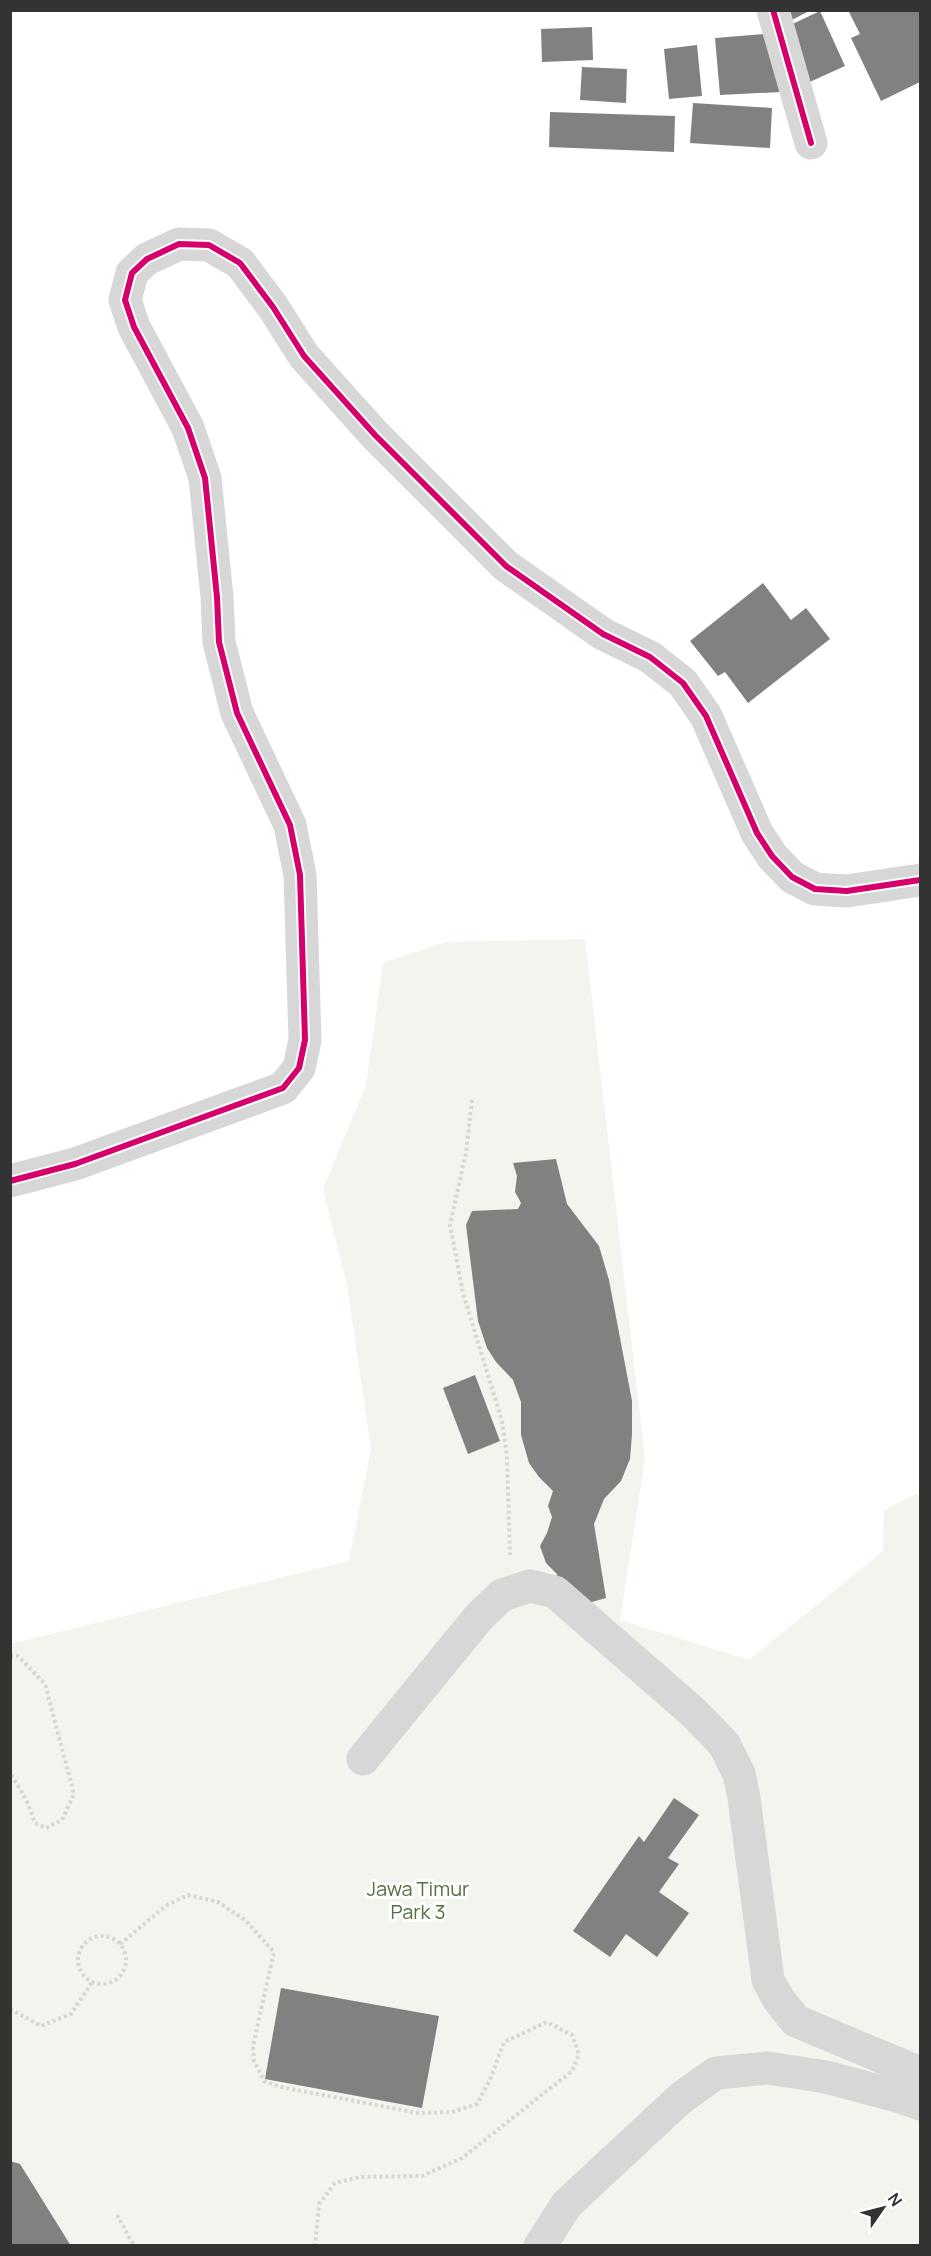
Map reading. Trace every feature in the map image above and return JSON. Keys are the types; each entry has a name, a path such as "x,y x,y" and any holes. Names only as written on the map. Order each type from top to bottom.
{"street":[{"path":"773,10 811,143"},
{"path":"10,1181 75,1164 283,1088 299,1068 305,1040 300,875 290,825 237,712 219,642 205,478 188,428 134,327 125,300 132,273 147,259 179,244 209,245 240,263 273,307 304,356 375,435 506,566 603,634 650,657 683,682 706,716 757,832 772,856 792,877 815,889 847,891 921,880"},
{"path":"363,1759 479,1617 502,1595 530,1586 555,1592 693,1712 724,1744 739,1774 768,1980 779,2000 796,2021 921,2073"},
{"path":"540,2246 567,2204 681,2098 716,2073 768,2068 826,2077 921,2104"}],"path":[{"path":"472,1100 466,1153 450,1225 463,1293 502,1421 507,1457 512,1592"},
{"path":"10,1656 18,1656 45,1684 74,1794 62,1820 46,1828 35,1822 27,1799 10,1773"},
{"path":"120,1944 167,1905 188,1895 218,1902 244,1920 274,1952 253,2046 254,2061 264,2081 281,2087 418,2113 452,2112 477,2104 490,2080 504,2042 546,2022 572,2035 579,2054 572,2071 462,2158 422,2176 360,2177 335,2183 319,2204 315,2246"},
{"path":"101,1936 111,1938 120,1944 125,1954 126,1965 121,1975 113,1982 102,1984 92,1982 83,1975 78,1966 78,1955 82,1945 91,1938 101,1936"},
{"path":"10,2009 41,2026 71,2014 92,1982"},
{"path":"117,2215 134,2246"}],"green space":[{"name":"Jawa Timur Park 3","path":"585,939 645,1459 620,1620 749,1660 883,1551 884,1510 917,1493 920,1500 920,2245 11,2245 10,1644 349,1561 371,1449 347,1285 323,1189 366,1085 383,963 446,942"}],"building":[{"path":"785,10 811,10 790,21"},
{"path":"848,10 918,10 920,15 920,82 881,101 851,38 860,34"},
{"path":"820,11 845,66 803,85 786,27"},
{"path":"592,27 593,60 542,62 541,29"},
{"path":"777,33 782,92 720,95 715,38"},
{"path":"697,45 702,96 669,99 664,49"},
{"path":"582,67 627,69 626,103 580,100"},
{"path":"693,103 772,108 770,148 690,143"},
{"path":"550,112 675,116 674,152 549,147"},
{"path":"763,583 791,620 806,608 830,639 748,703 725,672 718,676 690,641"},
{"path":"556,1159 567,1204 599,1246 609,1280 632,1401 630,1459 621,1481 604,1499 594,1524 606,1598 581,1605 556,1586 557,1574 546,1563 540,1546 552,1517 548,1506 553,1491 529,1463 521,1435 521,1402 513,1380 496,1362 487,1348 478,1321 466,1225 472,1211 518,1209 521,1203 515,1192 517,1176 513,1163"},
{"path":"475,1375 500,1441 468,1454 443,1388"},
{"path":"674,1798 699,1815 668,1858 679,1864 659,1892 689,1913 657,1957 626,1934 610,1957 573,1931 639,1836 644,1842"},
{"path":"281,1988 439,2016 422,2108 265,2079"},
{"path":"10,2161 20,2164 71,2246 10,2246"}],"cycle path":[{"path":"773,10 811,143"},
{"path":"10,1181 75,1164 283,1088 299,1068 305,1040 300,875 290,825 237,713 219,642 217,597 205,478 188,428 134,327 125,300 132,273 147,259 179,244 209,245 240,263 273,307 304,356 375,435 506,566 603,634 650,657 683,683 706,716 757,833 772,856 792,877 815,889 847,891 920,880"}]}
